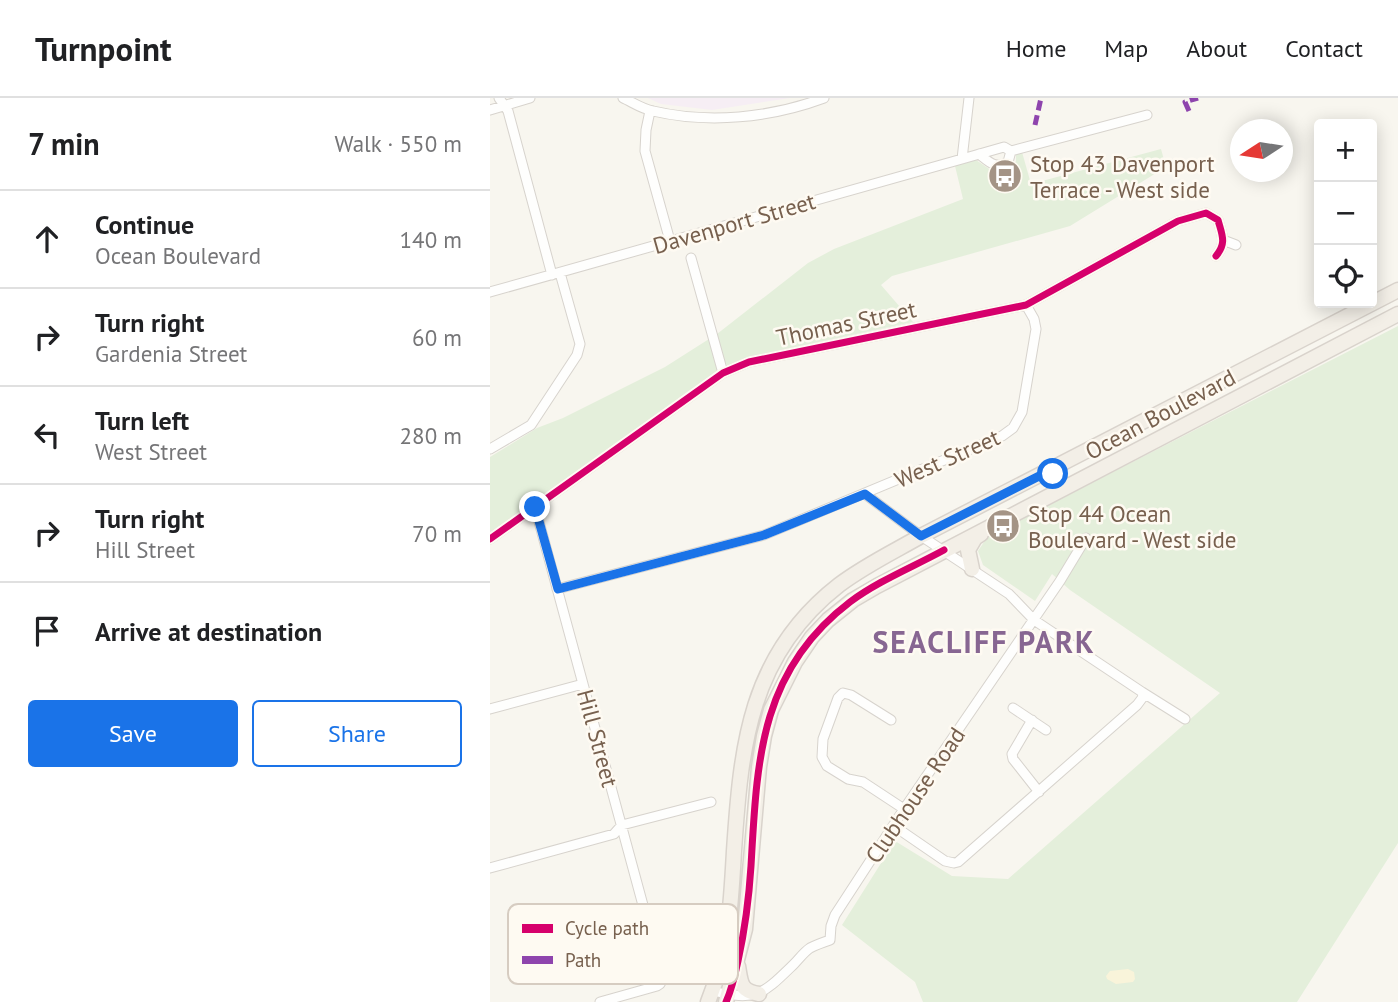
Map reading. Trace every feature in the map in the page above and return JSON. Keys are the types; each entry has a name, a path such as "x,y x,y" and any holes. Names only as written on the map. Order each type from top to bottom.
{"main road":[{"name":"Ocean Boulevard","path":"731,904 741,765 755,702 779,651 817,604 840,584 921,536 1398,290"},
{"name":"Ocean Boulevard","path":"741,998 738,961 745,929 764,736 771,710 794,662 828,620 853,600 944,550 1398,314"},
{"path":"1057,467 1053,474 1058,481 1094,472"},
{"path":"972,569 968,550 971,544 999,521"},
{"path":"738,961 741,982 750,992 741,998"}],"street":[{"path":"490,110 501,102 530,98"},
{"path":"623,98 650,111 715,119 758,115 824,98"},
{"path":"962,159 969,98"},
{"path":"490,449 531,425 577,355 580,344 556,274 508,111 501,102"},
{"path":"650,111 645,151 670,241"},
{"name":"Davenport Street","path":"490,292 1004,147 1011,151 1147,115"},
{"name":"Davenport Street","path":"979,154 995,166 1002,166 1009,162 1011,151"},
{"name":"Thomas Street","path":"490,538 723,373 749,362 1026,305 1178,221 1206,214 1218,220 1223,240"},
{"path":"1216,256 1223,248 1223,240 1237,245"},
{"path":"691,258 723,373"},
{"name":"West Street","path":"558,589 764,535 1002,436 1013,428 1022,412 1036,329 1026,305"},
{"path":"865,494 921,536 1009,594 1034,620 1185,719"},
{"name":"Hill Street","path":"535,507 643,904"},
{"name":"Clubhouse Road","path":"741,998 768,988 809,949 830,940 835,915 1060,581 1086,538"},
{"path":"490,709 583,684"},
{"path":"894,827 945,861 958,862 1137,705 1143,697 1142,692"},
{"path":"891,720 851,695 843,693 838,698 823,739 822,757 827,766 848,779 863,782 904,809"},
{"path":"1013,708 1046,730"},
{"path":"1032,720 1012,754 1038,792"},
{"path":"490,867 614,834 622,825 711,802"},
{"name":"Hill Street","path":"600,1002 660,984"},
{"path":"710,996 741,998"}],"shaded area":[{"path":"648,98 790,98 712,110 661,104"}],"green space":[{"path":"1161,149 1166,167 1070,226 892,276 881,285 913,322 752,356 730,365 725,362 717,334 808,263 834,249 963,199 955,166 976,160 998,175 1009,172 1016,161 1016,154 1022,152 1031,184"},
{"path":"1398,326 1398,843 1297,1002 923,1002 915,982 842,925 895,841 952,876 1008,879 1220,693 1070,590 1052,574 1035,601 983,565 978,551 988,536"},
{"path":"709,339 718,372 490,533 490,457 537,428 563,418 665,367"}],"sand":[{"path":"1128,969 1134,972 1133,982 1116,984 1107,979 1110,971"}],"marked path":[{"path":"1035,125 1041,98"},
{"path":"1189,111 1185,102 1198,98"}],"cycle path":[{"path":"490,539 723,373 749,362 1026,305 1178,221 1206,213 1218,220 1222,235 1222,247 1216,256"},
{"path":"738,961 750,878 761,755 780,688 797,658 820,629 850,602 944,550"},
{"path":"726,1002 733,984"}],"place":[{"name":"Stop 43 Davenport Terrace - West side","path":"1005,176"},
{"name":"Stop 44 Ocean Boulevard - West side","path":"1003,526"}],"district":[{"name":"SEACLIFF PARK","path":"984,641"}],"route":[{"path":"535,507 558,589 764,535 865,494 921,536 1057,467 1053,474"}]}
